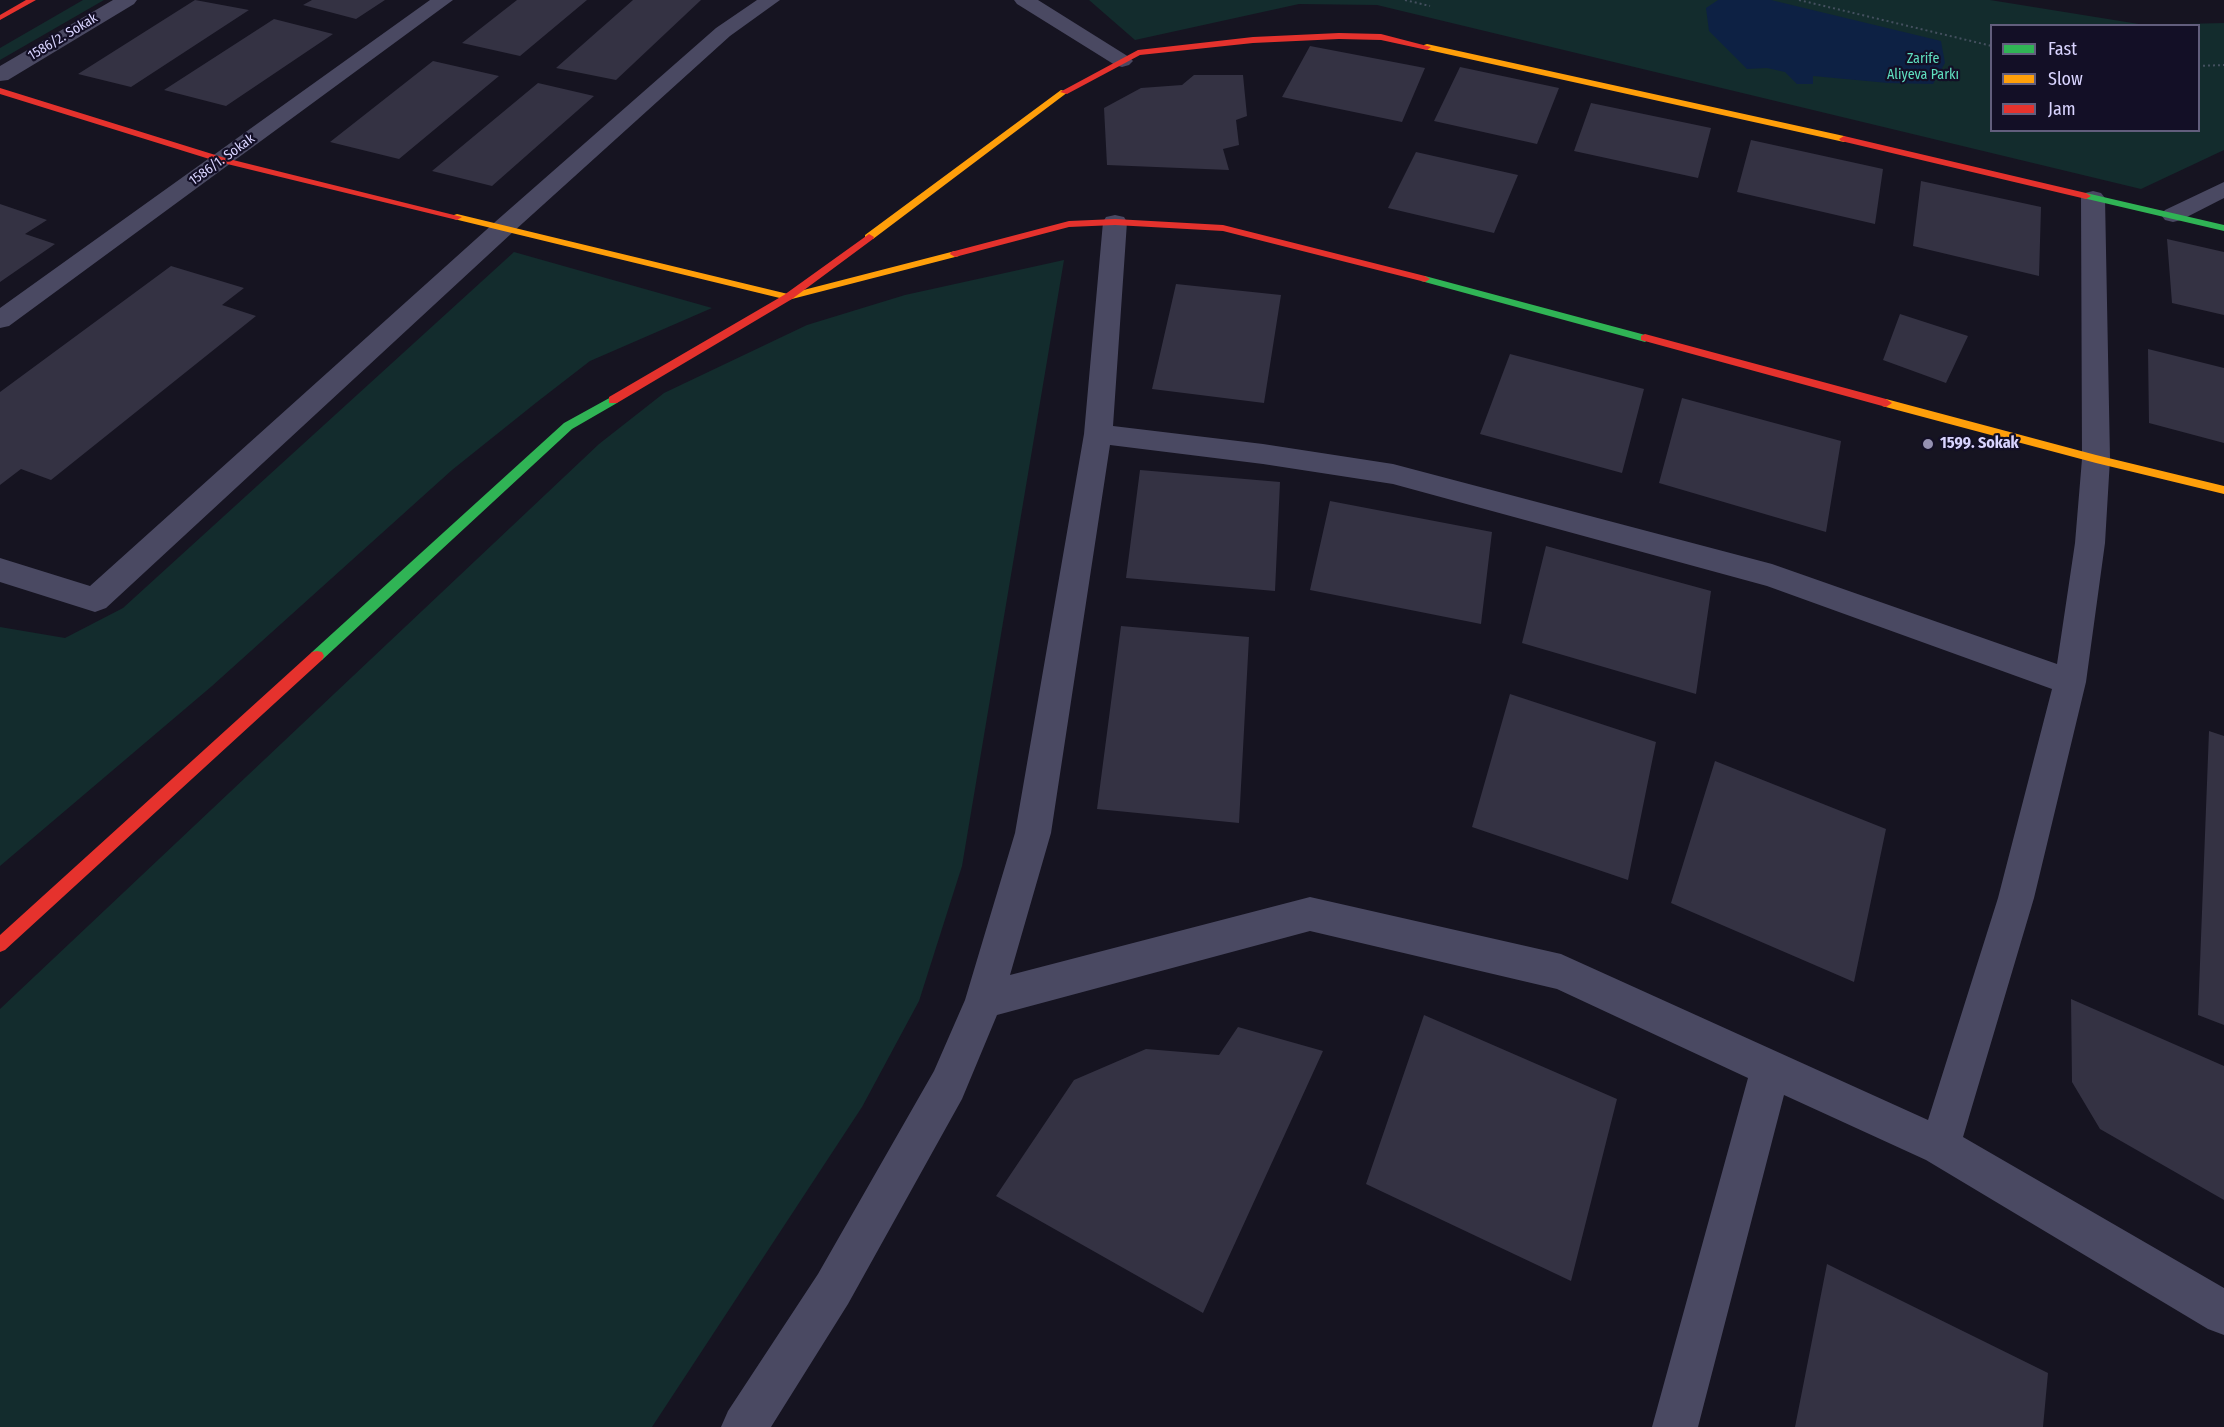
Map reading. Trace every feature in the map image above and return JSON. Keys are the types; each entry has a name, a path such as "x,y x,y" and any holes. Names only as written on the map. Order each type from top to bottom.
{"street":[{"path":"0,18 32,0"},
{"name":"1586/2. Sokak","path":"0,75 127,0"},
{"name":"1586/1. Sokak","path":"0,320 443,0"},
{"path":"0,570 95,600 504,227 723,32 770,0"},
{"path":"1024,0 1122,61"},
{"path":"0,945 568,426 788,297 1071,86 1138,53 1253,40 1339,36 1381,37 1710,108 2224,228"},
{"path":"0,91 222,160 788,297 907,264 1070,224 1115,222 1223,228 1300,246 2096,459 2224,490"},
{"path":"2173,215 2224,189"},
{"path":"1941,1146 2016,898 2070,682 2090,543 2096,459 2093,198"},
{"path":"744,1427 833,1290 942,1095 984,1000 1033,833 1098,434 1115,222"},
{"path":"1098,434 1263,454 1393,474 1772,576 2070,682"},
{"path":"984,1000 1310,914 1561,972 1941,1146 2224,1313"},
{"path":"1675,1427 1771,1068"}],"path":[{"path":"1405,0 1410,1"},
{"path":"1799,0 1990,46"},
{"path":"2200,66 2224,65"}],"green space":[{"path":"83,0 104,0 0,60 0,48"},
{"name":"Zarife Aliyeva Parkı","path":"1089,0 1990,0 2139,24 1990,24 1990,132 2200,132 2200,24 2184,24 2224,23 2224,150 2141,189 1377,5 1299,4 1135,40"},
{"path":"514,252 712,308 590,361 537,402 452,470 212,686 0,866 0,627 65,638 123,608"},
{"path":"1064,260 962,866 919,1001 862,1107 652,1427 0,1427 0,1009 599,444 664,393 807,325 905,295"}],"water":[{"path":"1718,0 1771,0 1941,41 1945,63 1933,84 1888,83 1813,76 1813,84 1797,84 1785,72 1767,68 1747,69 1709,31 1706,8"}],"building":[{"path":"195,0 249,10 131,87 78,74"},
{"path":"312,0 385,0 356,19 303,5"},
{"path":"517,0 587,0 520,56 462,43"},
{"path":"633,0 701,0 616,80 556,68"},
{"path":"274,19 333,34 226,106 164,90"},
{"path":"1310,46 1425,68 1402,122 1282,97"},
{"path":"433,61 499,76 399,159 330,142"},
{"path":"1460,67 1559,88 1537,144 1434,121"},
{"path":"1194,75 1243,75 1247,116 1236,120 1239,145 1223,149 1229,170 1107,165 1104,108 1141,88 1182,85"},
{"path":"538,83 594,96 492,186 432,171"},
{"path":"1591,103 1711,128 1698,178 1574,151"},
{"path":"1751,140 1883,169 1875,224 1737,192"},
{"path":"1416,152 1518,175 1494,233 1388,208"},
{"path":"1921,181 2041,207 2039,276 1913,246"},
{"path":"0,204 47,220 25,234 55,244 0,282"},
{"path":"2167,239 2224,252 2224,315 2172,303"},
{"path":"171,266 244,288 222,305 256,316 51,480 21,469 0,485 0,392"},
{"path":"1176,284 1281,295 1264,403 1152,389"},
{"path":"1900,314 1968,336 1946,383 1883,360"},
{"path":"2148,349 2224,368 2224,443 2149,423"},
{"path":"1510,354 1644,389 1622,473 1480,434"},
{"path":"1682,398 1841,441 1826,532 1659,483"},
{"path":"1140,470 1280,482 1275,591 1126,578"},
{"path":"1330,501 1492,532 1481,624 1310,590"},
{"path":"1546,546 1711,591 1696,694 1522,643"},
{"path":"1121,626 1249,637 1239,823 1097,809"},
{"path":"1510,694 1656,742 1628,880 1472,827"},
{"path":"2209,731 2224,736 2224,1025 2198,1015"},
{"path":"1715,761 1886,829 1854,982 1671,903"},
{"path":"2071,999 2224,1066 2224,1200 2100,1129 2072,1082"},
{"path":"1424,1015 1617,1099 1571,1281 1366,1184"},
{"path":"1238,1027 1323,1051 1203,1313 996,1196 1074,1080 1146,1049 1219,1055"},
{"path":"1827,1264 2048,1373 2043,1427 1795,1427"}],"traffic: fast":[{"path":"2086,196 2224,228"},
{"path":"1425,279 1645,338"},
{"path":"317,656 568,426 613,400"}],"traffic: slow":[{"path":"1427,47 1844,139"},
{"path":"869,237 1064,92"},
{"path":"457,217 788,297 955,254"},
{"path":"1886,403 2096,459 2224,490"}],"traffic: jam":[{"path":"0,18 32,0"},
{"path":"1064,92 1138,53 1253,40 1339,36 1381,37 1427,47"},
{"path":"0,91 222,160 457,217"},
{"path":"1844,139 2086,196"},
{"path":"955,254 1069,224 1115,222 1223,228 1425,279"},
{"path":"613,400 788,297 869,237"},
{"path":"1645,338 1886,403"},
{"path":"0,945 317,656"}],"place":[{"name":"1599. Sokak","path":"1928,444"}]}
